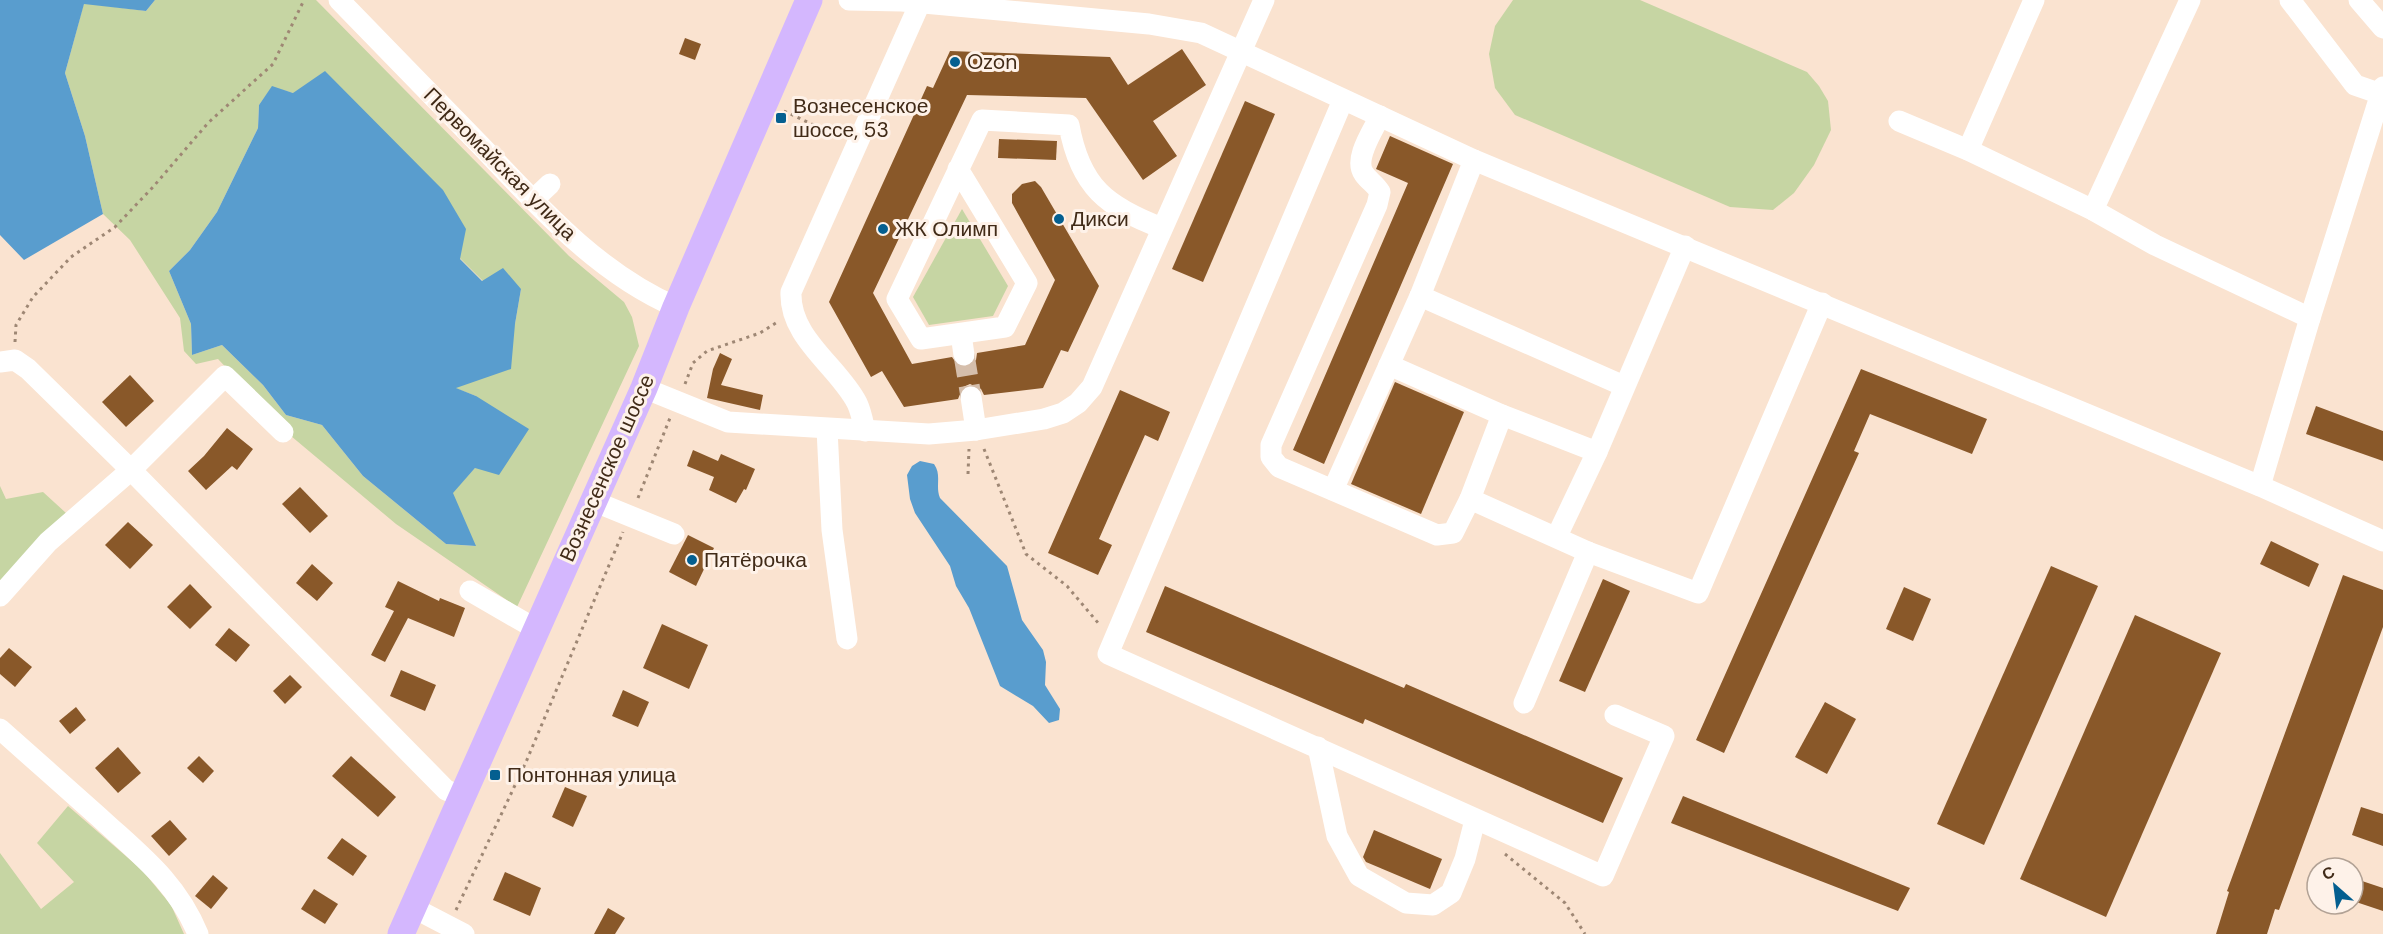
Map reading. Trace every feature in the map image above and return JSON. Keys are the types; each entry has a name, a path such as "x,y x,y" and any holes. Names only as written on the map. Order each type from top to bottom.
{"main road":[{"name":"Вознесенское шоссе","path":"401,934 644,388 676,307 809,0"}],"street":[{"name":"Первомайская улица","path":"339,0 533,200 581,246 634,286 676,307"},
{"path":"849,0 909,1 1149,24 1201,33 1343,100 1361,105 1474,160 2260,486 2383,541"},
{"path":"644,388 728,422 827,429 929,434 976,430 1044,419 1063,413 1078,403 1092,387 1264,0"},
{"path":"1968,150 2034,0"},
{"path":"2093,210 2190,0"},
{"path":"2260,486 2310,318 2382,91 2355,85 2290,0"},
{"path":"2359,0 2383,28"},
{"path":"865,431 857,404 802,331 790,308 791,292 856,146 909,1"},
{"path":"1343,100 1108,654 1603,876 1664,736 1615,715"},
{"path":"1380,116 1360,160 1364,173 1380,192 1377,205 1271,445 1271,458 1279,467 1437,535 1453,533 1470,499 1502,416"},
{"path":"958,169 1027,283 1005,327 921,339 897,299 958,169 982,120 1069,125 1072,144 1080,165 1108,202 1129,215 1162,228"},
{"path":"1899,121 1968,150 2093,210 2155,245 2310,318"},
{"path":"1333,490 1420,296 1474,160"},
{"path":"533,200 550,184"},
{"path":"1557,536 1597,452 1685,246"},
{"path":"1420,296 1624,386"},
{"path":"1470,499 1557,536 1588,552 1698,593 1822,303"},
{"path":"961,334 964,355"},
{"path":"8,361 28,369 131,470 446,790 461,796"},
{"path":"1389,365 1502,416 1597,452"},
{"path":"0,596 48,542 131,470 225,376 283,432"},
{"path":"971,397 976,430"},
{"path":"827,429 832,530 847,639"},
{"path":"593,501 674,534"},
{"path":"1524,703 1588,552"},
{"path":"470,591 536,629"},
{"path":"0,729 173,887 192,918 198,934"},
{"path":"1318,747 1337,836 1359,876 1406,903 1434,905 1451,893 1465,860 1475,820"},
{"path":"412,907 464,934"}],"path":[{"path":"8,361 15,325 33,297 71,257 115,227 153,188 208,123 273,64 304,0"},
{"path":"784,111 856,146"},
{"path":"454,914 526,762 693,363 707,351 760,333 793,313"},
{"path":"976,430 1026,554 1066,586 1113,642"},
{"path":"968,474 968,453 976,430"},
{"path":"1502,851 1565,903 1585,934"}],"green space":[{"path":"155,0 316,0 569,256 624,302 632,317 639,346 517,607 396,524 291,436 218,359 196,364 184,351 180,318 130,240 103,214 85,136 65,73 84,3 146,11","holes":["272,87 293,93 483,281 521,289 515,324 455,388 476,396 475,468 452,493 475,546 446,544 363,476 322,425 286,415 263,385 222,345 192,355 191,324 169,271 190,250 217,212 258,128 259,105"]},
{"path":"1513,0 1640,0 1807,72 1828,101 1831,130 1814,165 1794,193 1773,210 1730,207 1515,115 1495,88 1489,54 1495,26"},
{"path":"962,209 1008,286 993,316 929,325 913,297"},
{"path":"0,486 6,499 43,492 66,513 0,584"},
{"path":"68,806 142,870 171,905 184,934 0,934 0,853 41,909 74,882 37,843"}],"water":[{"path":"0,0 155,0 146,11 84,4 65,73 85,136 103,214 24,260 0,235"},
{"path":"325,71 443,190 466,229 460,259 482,281 503,268 521,289 511,369 456,388 476,396 529,429 499,475 475,468 453,493 476,546 446,544 363,476 322,425 286,415 263,385 222,345 192,355 191,324 169,271 190,250 217,212 258,128 259,105 272,86 293,93"},
{"path":"920,461 934,464 938,472 940,498 1007,566 1022,620 1043,650 1046,662 1045,685 1060,709 1059,720 1049,723 1033,706 1000,686 969,608 956,586 950,566 915,513 910,499 907,475 912,466"}],"building":[{"path":"685,38 701,44 695,60 679,54"},
{"name":"ЖК Олимп","path":"1182,49 1206,85 1153,121 1177,156 1143,180 1086,98 967,95 873,293 912,364 952,357 959,367 966,367 976,360 977,353 1025,345 1055,280 1012,203 1012,194 1022,184 1035,181 1041,187 1099,286 1068,352 1061,350 1043,388 984,395 981,389 970,384 963,387 958,399 904,407 882,371 871,377 829,302 927,86 933,88 950,51 1110,57 1128,85"},
{"path":"1245,101 1275,114 1203,282 1172,269"},
{"path":"1390,136 1453,164 1324,464 1293,450 1408,183 1376,169"},
{"path":"999,139 1057,141 1056,160 998,158"},
{"path":"720,353 732,359 721,385 763,395 760,410 707,398 713,369"},
{"path":"1861,369 1987,419 1972,454 1870,414 1854,451 1859,453 1724,753 1696,740"},
{"path":"130,375 154,401 126,427 102,402"},
{"path":"1395,382 1464,412 1421,514 1351,484"},
{"path":"1120,390 1170,412 1158,441 1145,435 1121,489 1099,539 1112,545 1098,575 1048,553"},
{"path":"2316,406 2383,431 2383,461 2306,434"},
{"path":"227,428 253,449 237,470 232,466 206,490 188,471"},
{"path":"693,450 718,461 721,454 755,469 746,490 744,489 736,503 709,490 714,477 687,466"},
{"path":"300,487 328,516 310,533 282,504"},
{"path":"128,522 153,545 130,569 105,545"},
{"name":"Пятёрочка","path":"688,535 714,548 696,586 669,572"},
{"path":"2271,541 2319,564 2309,587 2260,564"},
{"path":"312,564 333,583 317,601 296,583"},
{"path":"2051,566 2098,586 1984,845 1937,824"},
{"path":"2343,575 2383,590 2383,627 2279,910 2275,909 2267,934 2216,934 2229,892 2227,891"},
{"path":"1603,579 1630,591 1585,692 1559,681"},
{"path":"398,581 439,601 440,598 465,608 454,637 408,618 385,662 371,655 394,611 385,607"},
{"path":"190,584 212,607 190,629 167,607"},
{"path":"1165,586 1404,688 1406,684 1623,778 1603,823 1365,719 1363,724 1146,632"},
{"path":"1904,587 1931,599 1913,641 1886,629"},
{"path":"2135,615 2221,653 2106,917 2020,879"},
{"path":"662,624 708,645 689,689 643,668"},
{"path":"229,628 250,645 236,662 215,645"},
{"path":"9,648 32,667 15,687 0,674 0,658"},
{"path":"401,670 436,685 425,711 390,696"},
{"path":"290,675 302,687 285,704 273,691"},
{"path":"623,690 649,702 638,727 612,716"},
{"path":"1825,702 1856,719 1827,774 1795,757"},
{"path":"76,707 86,720 70,734 59,721"},
{"path":"118,747 141,773 118,793 95,768"},
{"path":"199,756 214,771 203,783 187,768"},
{"path":"351,756 396,797 378,817 332,776"},
{"path":"565,787 587,796 573,827 552,817"},
{"path":"1683,796 1910,888 1898,911 1671,823"},
{"path":"2361,807 2383,814 2383,846 2352,835"},
{"path":"170,820 187,839 169,856 151,836"},
{"path":"1374,830 1442,859 1430,889 1366,862 1363,857"},
{"path":"342,838 367,856 353,876 327,858"},
{"path":"505,872 541,888 530,916 493,900"},
{"path":"213,875 228,888 211,909 195,896"},
{"path":"2365,882 2383,888 2383,911 2365,905"},
{"path":"314,889 338,904 325,924 301,909"},
{"path":"608,908 625,918 615,934 594,934"}],"tunnel":[{"path":"964,355 971,397"}],"place":[{"name":"Ozon","path":"955,62"},
{"name":"Вознесенское шоссе, 53","path":"781,118"},
{"name":"Дикси","path":"1059,219"},
{"name":"ЖК Олимп","path":"883,229"},
{"name":"Пятёрочка","path":"692,560"},
{"name":"Понтонная улица","path":"495,775"}]}
